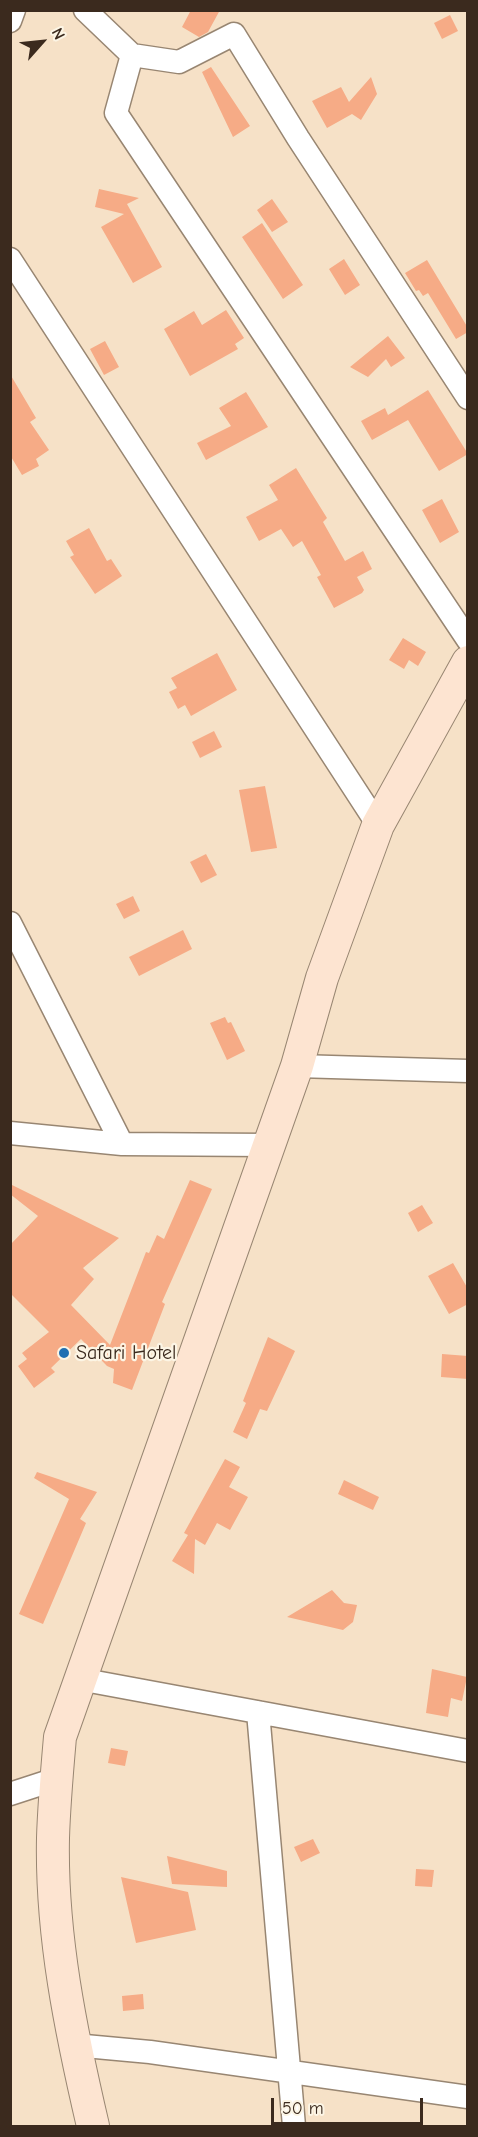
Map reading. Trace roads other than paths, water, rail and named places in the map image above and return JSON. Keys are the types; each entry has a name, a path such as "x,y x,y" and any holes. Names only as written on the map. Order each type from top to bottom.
{"street":[{"path":"10,21 14,10"},
{"path":"85,10 132,55 179,62 234,34 297,138 468,398"},
{"path":"132,55 116,113 468,640"},
{"path":"10,259 378,825"},
{"path":"93,2127 74,2044 58,1941 53,1839 60,1737 297,1066 322,978 378,825 468,662"},
{"path":"10,923 122,1144"},
{"path":"297,1066 468,1071"},
{"path":"10,1133 122,1144 268,1144"},
{"path":"79,1679 468,1751"},
{"path":"258,1712 294,2127"},
{"path":"10,1794 56,1779"},
{"path":"74,2044 468,2097"}],"place":[{"name":"Safari Hotel","path":"64,1353"}]}
